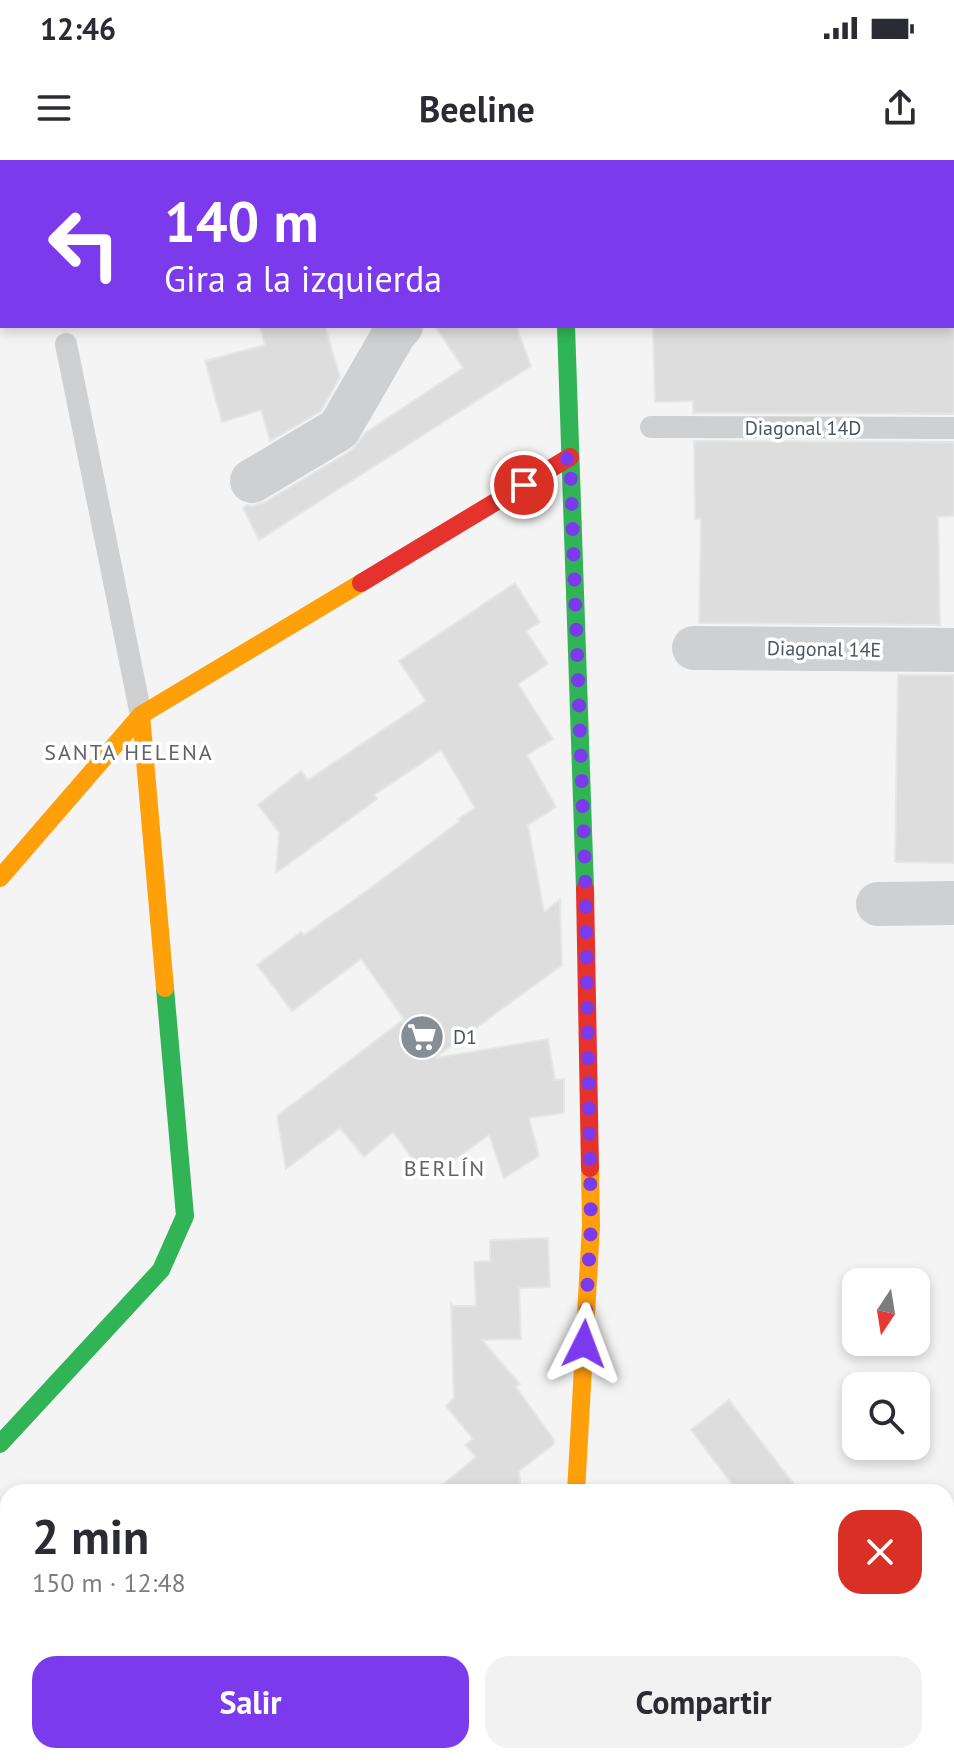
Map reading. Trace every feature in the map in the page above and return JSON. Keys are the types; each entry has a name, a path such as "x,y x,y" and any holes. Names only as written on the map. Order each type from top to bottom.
{"street":[{"path":"252,481 339,429 399,328"},
{"path":"566,328 585,870 591,1226 576,1484"},
{"path":"0,878 141,715 570,457"},
{"name":"Diagonal 14E","path":"694,648 954,650"},
{"path":"0,1444 161,1270 185,1216 141,715"},
{"path":"878,904 954,903"}],"lane":[{"path":"66,344 141,715"},
{"name":"Diagonal 14D","path":"651,427 954,428"}],"building":[{"path":"261,328 326,328 340,377 321,411 270,441 261,410 222,422 205,361 265,345"},
{"path":"436,328 517,328 531,366 259,540 243,508 265,502 352,450 365,433 463,368"},
{"path":"653,328 954,328 954,414 693,413 693,401 655,402"},
{"path":"694,441 954,442 954,516 938,517 940,625 699,623 701,519 695,519"},
{"path":"515,583 540,622 526,631 548,664 518,684 553,739 527,755 556,807 528,825 544,912 560,899 562,965 435,1058 548,1039 555,1080 564,1079 564,1113 529,1118 539,1156 504,1178 489,1135 427,1179 393,1132 364,1157 340,1128 286,1169 277,1116 404,1019 361,959 292,1011 257,965 301,932 304,935 372,887 475,808 441,750 374,795 377,799 276,873 279,832 258,805 301,771 308,780 426,701 399,661"},
{"path":"898,675 954,675 954,863 895,862"},
{"path":"548,1238 550,1287 519,1288 521,1339 482,1340 520,1384 516,1387 554,1444 519,1471 520,1484 444,1484 476,1457 465,1445 473,1439 446,1406 454,1398 451,1304 476,1306 474,1262 490,1261 490,1240"},
{"path":"729,1400 794,1484 732,1484 691,1430"}],"traffic: fast":[{"path":"566,328 585,889"},
{"path":"0,1444 161,1270 185,1216 165,988"}],"traffic: slow":[{"path":"0,878 141,715 361,583"},
{"path":"141,715 165,988"},
{"path":"576,1484 591,1226 590,1168"}],"traffic: jam":[{"path":"361,583 570,457"},
{"path":"585,889 590,1168"}],"place":[{"name":"D1","path":"422,1037"}],"district":[{"name":"SANTA HELENA","path":"129,752"},
{"name":"BERLÍN","path":"445,1168"}],"route":[{"path":"524,485 570,457 585,870 591,1226 584,1344"}]}
